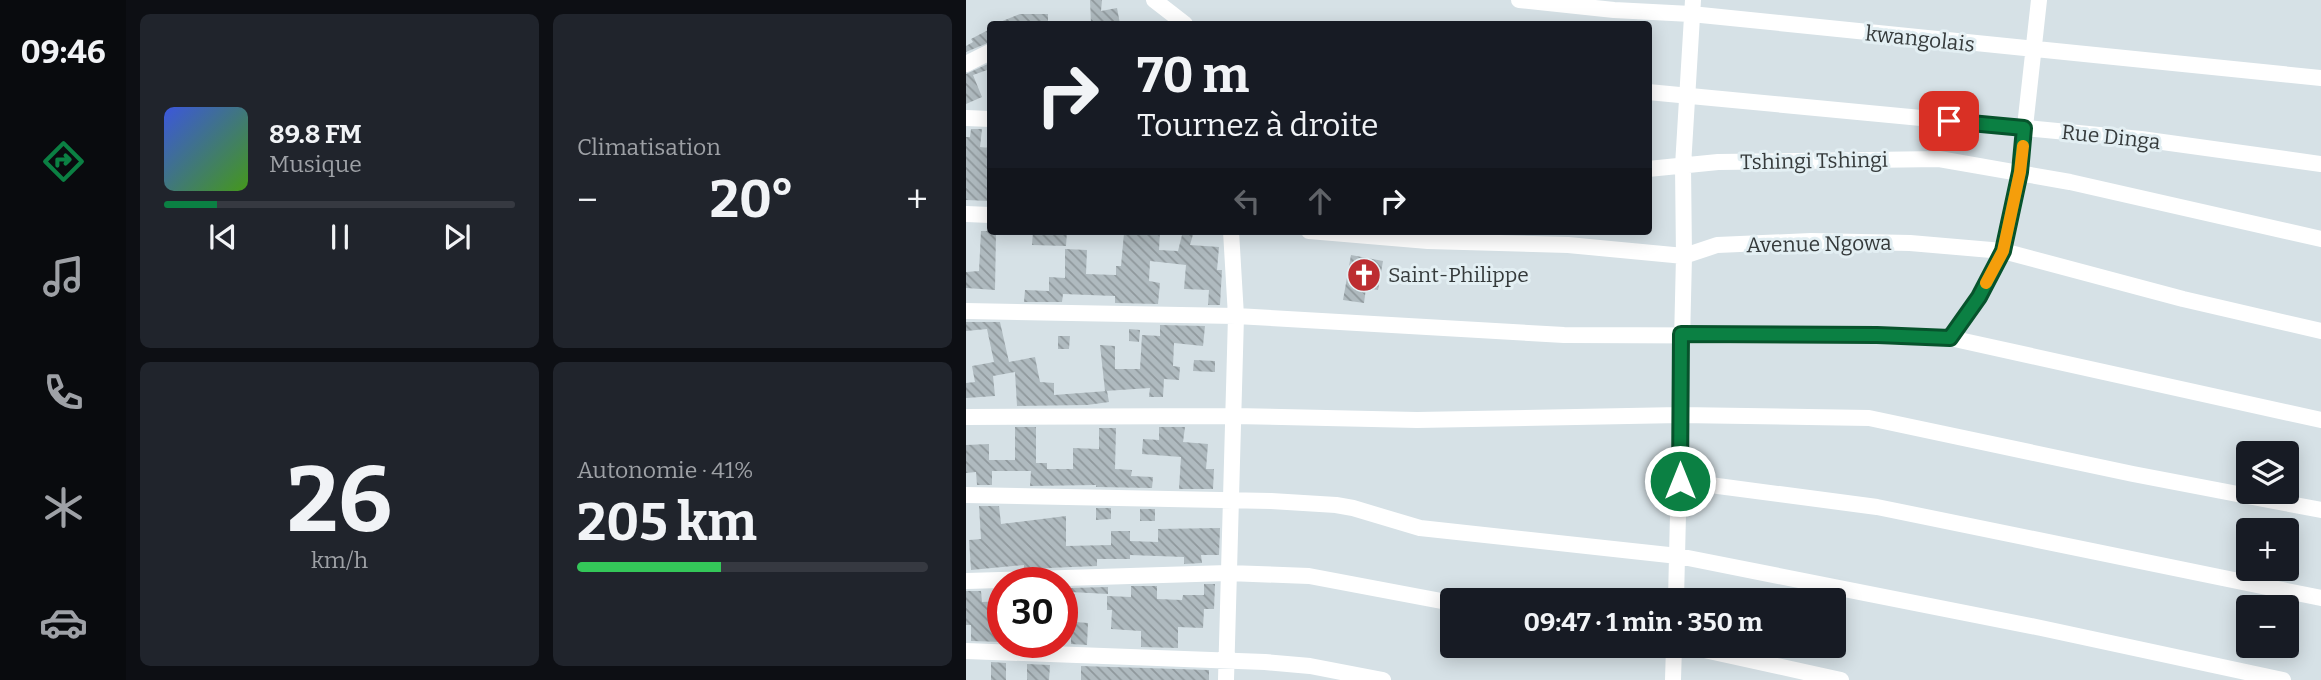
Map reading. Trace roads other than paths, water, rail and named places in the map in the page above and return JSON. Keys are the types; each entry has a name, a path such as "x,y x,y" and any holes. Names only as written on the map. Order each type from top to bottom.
{"street":[{"path":"1154,0 1181,21"},
{"name":"kwangolais","path":"1519,0 1614,10 1692,7 2032,50 2321,78"},
{"path":"1950,338 1979,297 2003,251 2020,172 2039,0"},
{"path":"1677,588 1684,256 1683,166 1692,7"},
{"path":"966,64 987,54"},
{"name":"Rue Dinga","path":"1652,92 2141,139 2321,164"},
{"path":"966,118 987,119"},
{"name":"Tshingi Tshingi","path":"1652,169 1718,162 1939,159 2020,172 2321,239"},
{"path":"966,214 987,215"},
{"path":"1226,680 1236,316 1231,235"},
{"name":"Avenue Ngowa","path":"1357,235 1428,241 1568,245 1684,256 1717,245 1811,241 1910,243 2003,251 2183,299 2321,331"},
{"path":"966,311 1236,316 1564,335 1877,335 1950,338 2321,420"},
{"path":"966,417 1234,416 1429,420 1680,415 1869,418 2133,474 2321,510"},
{"path":"1680,481 1877,507 2321,598"},
{"path":"966,495 1336,505 1420,528 1678,556 2041,628 2283,680"},
{"path":"966,581 1228,573 1327,578 1440,601"},
{"path":"966,651 1311,666 1383,680"},
{"path":"1673,680 1674,658"},
{"path":"1741,658 1841,680"}],"place":[{"name":"Saint-Philippe","path":"1364,275"}]}
